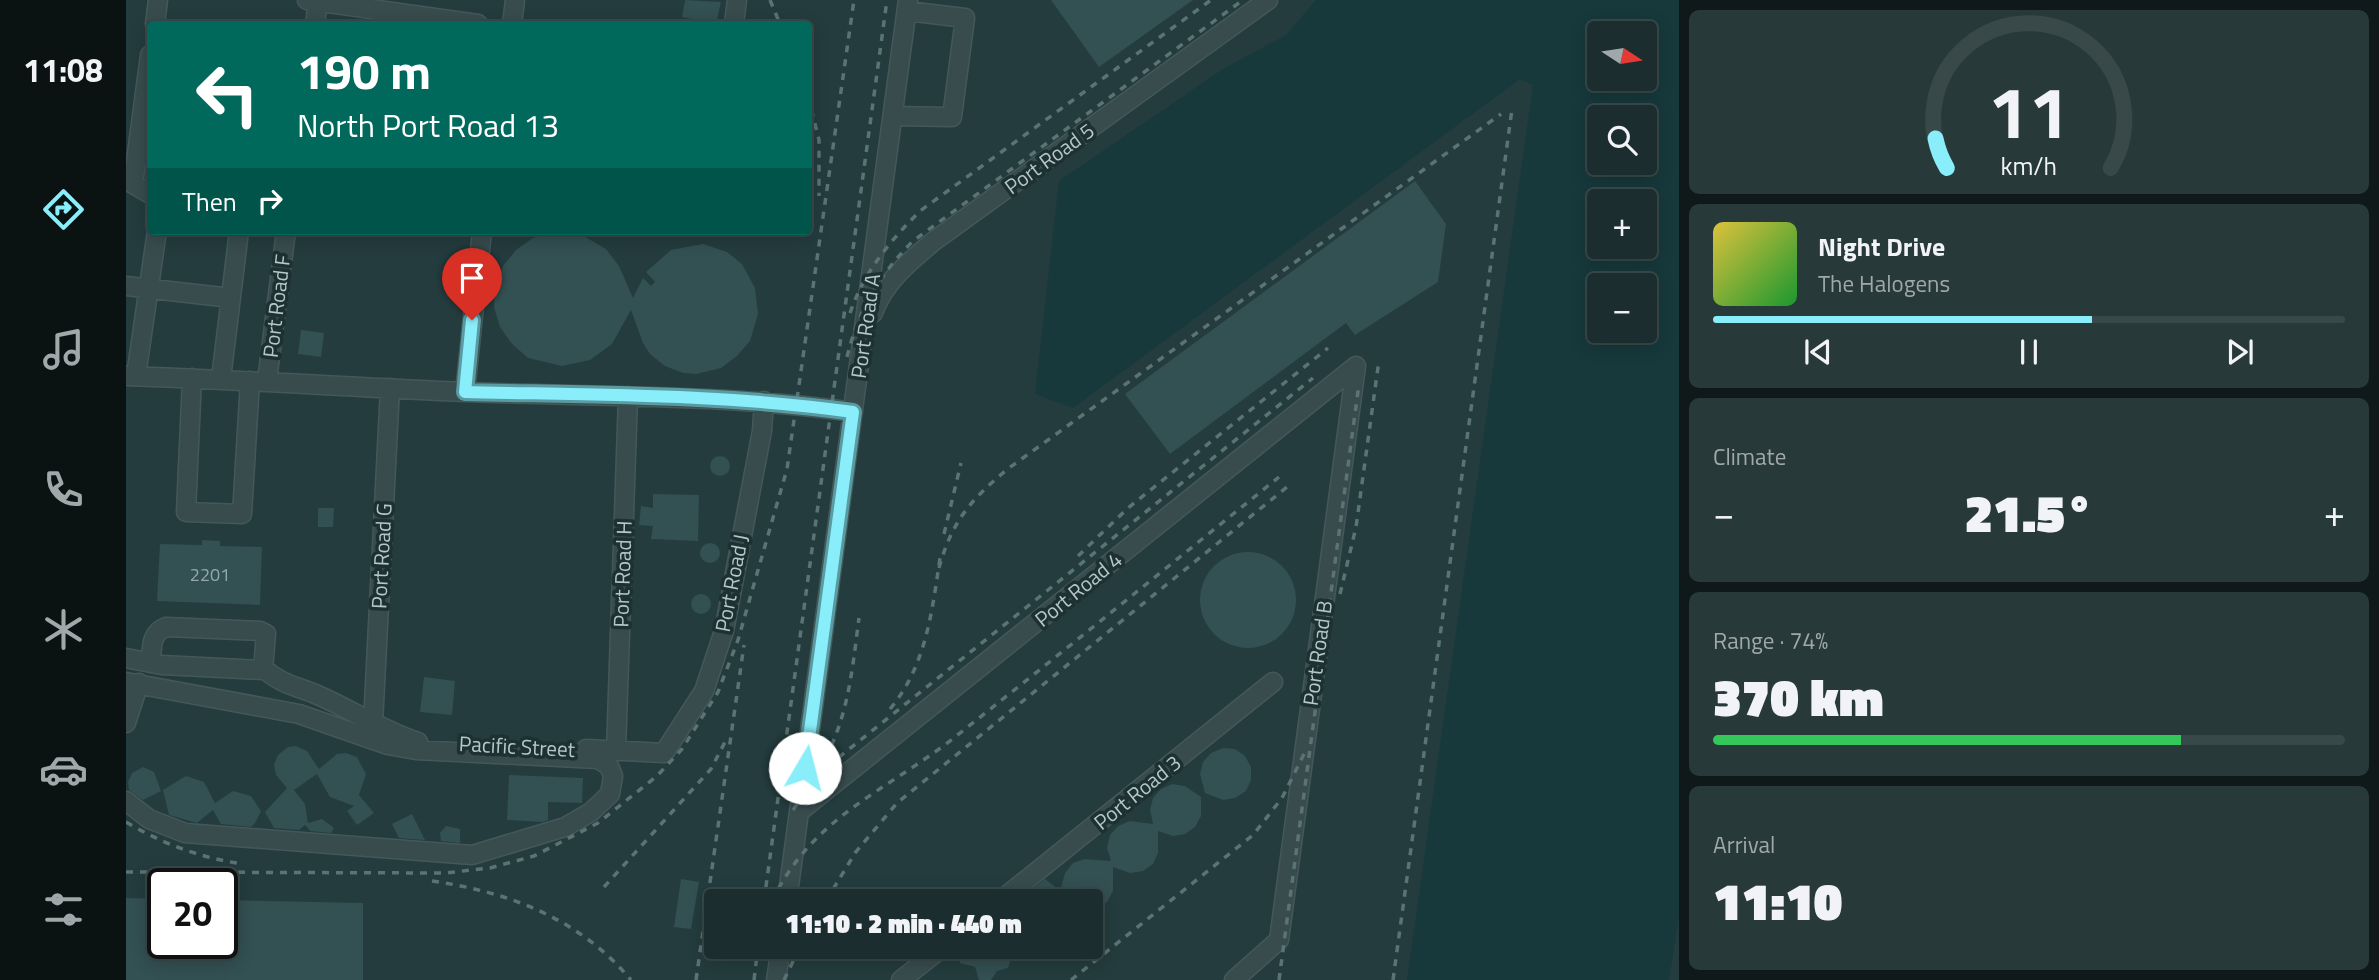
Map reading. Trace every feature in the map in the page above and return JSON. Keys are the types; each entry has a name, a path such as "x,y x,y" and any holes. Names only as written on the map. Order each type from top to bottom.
{"lane":[{"path":"155,21 158,0"},
{"path":"512,21 515,0"},
{"path":"734,21 737,0"},
{"name":"Port Road 5","path":"862,343 879,297 904,266 1268,0"},
{"path":"315,21 314,1 457,21"},
{"path":"893,116 952,117 954,105 965,18 908,6"},
{"name":"Port Road A","path":"789,889 908,6"},
{"path":"147,86 133,184 147,192"},
{"path":"156,235 149,289 131,376 465,392 764,401 853,412"},
{"path":"221,379 239,235"},
{"name":"Port Road F","path":"192,379 186,512 242,514 258,381 285,235"},
{"path":"465,392 482,235"},
{"path":"126,286 231,298"},
{"name":"Port Road 4","path":"800,811 1356,366"},
{"name":"Port Road B","path":"1234,980 1279,940 1356,366"},
{"name":"Port Road G","path":"373,724 390,388"},
{"name":"Port Road H","path":"616,751 628,396"},
{"name":"Port Road J","path":"664,753 704,691 723,631 762,431 764,401"},
{"path":"126,658 151,663 264,669 266,634 260,631 166,626 159,629 152,639 151,663"},
{"name":"Pacific Street","path":"264,669 282,684 313,693 373,724 417,741 664,753"},
{"name":"Port Road 3","path":"1015,889 1273,682"},
{"path":"126,723 132,683 299,714 388,745 416,750 598,759 609,766 612,787 601,806 565,827 472,855 185,833 149,819 126,801"},
{"path":"777,979 779,959"},
{"path":"901,980 928,959"}],"water":[{"path":"1316,0 1679,0 1679,916 1669,980 1407,980 1533,85 1520,79 1073,408 1035,394 1059,181 1223,69 1286,35"}],"building":[{"path":"685,0 721,2 717,21 682,17"},
{"path":"1051,0 1193,0 1099,67"},
{"path":"1415,181 1446,224 1438,282 1355,335 1346,323 1170,454 1125,394"},
{"path":"546,235 582,235 606,249 619,266 633,298 643,278 651,286 655,282 646,272 671,250 703,244 727,252 742,264 755,288 758,314 750,341 737,356 721,368 696,374 683,373 665,366 650,354 631,310 612,344 590,360 562,366 528,358 512,344 500,327 494,307 495,286 503,266 516,250 533,238"},
{"path":"301,330 324,333 321,357 298,354"},
{"path":"720,456 727,459 730,466 727,473 720,476 713,473 710,466 713,459"},
{"path":"653,494 699,495 698,541 651,539 653,526 639,525 641,506 653,508"},
{"path":"318,508 334,508 333,527 318,527"},
{"path":"202,540 220,541 220,546 262,547 260,605 157,601 160,544 202,545"},
{"path":"710,543 717,546 720,553 717,560 710,563 703,560 700,553 703,546"},
{"path":"1248,552 1266,556 1282,566 1292,582 1296,600 1292,618 1282,634 1266,644 1248,648 1230,644 1214,634 1204,618 1200,600 1204,582 1214,566 1230,556"},
{"path":"701,594 708,597 711,604 708,611 701,614 694,611 691,604 694,597"},
{"path":"424,677 455,681 452,715 420,712"},
{"path":"296,746 307,751 319,769 337,754 346,753 357,757 366,774 359,795 374,813 357,825 347,811 354,806 330,797 317,774 294,790 305,804 308,823 322,819 334,828 331,833 310,831 305,825 299,830 274,828 265,812 287,788 276,775 274,765 278,755 288,747"},
{"path":"1223,748 1235,749 1245,756 1251,767 1251,780 1246,791 1235,798 1223,800 1205,793 1200,774 1203,762 1211,753"},
{"path":"143,767 154,772 161,791 143,800 129,790 128,782 132,773"},
{"path":"509,775 583,778 582,803 548,802 548,820 543,822 507,820"},
{"path":"186,776 204,782 215,803 233,791 251,796 261,811 255,823 251,827 221,824 213,810 197,823 169,815 163,790"},
{"path":"1172,784 1185,786 1201,797 1201,816 1195,827 1185,834 1173,836 1158,831 1158,853 1153,864 1143,871 1130,873 1113,867 1113,891 1103,905 1103,889 1061,889 1065,873 1073,863 1084,859 1111,861 1107,848 1110,835 1118,826 1130,821 1153,824 1150,810 1153,798 1161,789"},
{"path":"412,814 425,840 399,838 392,824"},
{"path":"446,826 460,829 460,843 441,841 440,833"},
{"path":"681,879 699,882 691,929 674,927"},
{"path":"1045,879 1058,889 1033,889"},
{"path":"126,898 147,899 147,959 238,959 238,900 363,903 363,980 126,980"},
{"path":"960,959 1011,959 1008,968 997,971 991,980 979,980 975,967 960,963"}],"railway":[{"path":"770,0 779,21"},
{"path":"126,872 445,873 490,868 534,856 598,823 657,776 682,749 718,692 738,640 787,469 854,0"},
{"path":"766,889 887,0"},
{"path":"850,313 879,258 920,211 1211,0"},
{"path":"847,357 857,324 871,294 913,241 1243,0"},
{"path":"1393,980 1512,109"},
{"path":"812,112 819,140 819,196"},
{"path":"939,568 950,537 965,512 984,490 1009,468 1501,114"},
{"path":"1078,556 1128,508 1328,348"},
{"path":"1340,594 1356,527 1379,360"},
{"path":"793,810 811,784 843,754 1313,378"},
{"path":"1279,980 1359,384"},
{"path":"944,534 961,463"},
{"path":"779,889 808,847 829,826 955,737 1279,477"},
{"path":"833,889 855,853 897,803 1287,487"},
{"path":"890,709 920,657 926,638 940,558"},
{"path":"818,770 842,716 851,677 859,618"},
{"path":"696,980 744,645"},
{"path":"604,887 711,769 725,742"},
{"path":"1071,980 1253,835 1282,798 1304,754"},
{"path":"126,822 183,849 243,864"},
{"path":"432,881 488,893 541,912 589,940 631,980"},
{"path":"754,980 757,959"},
{"path":"784,980 794,959"}],"route":[{"path":"472,320 465,392 714,398 787,403 853,412 805,768"}]}
